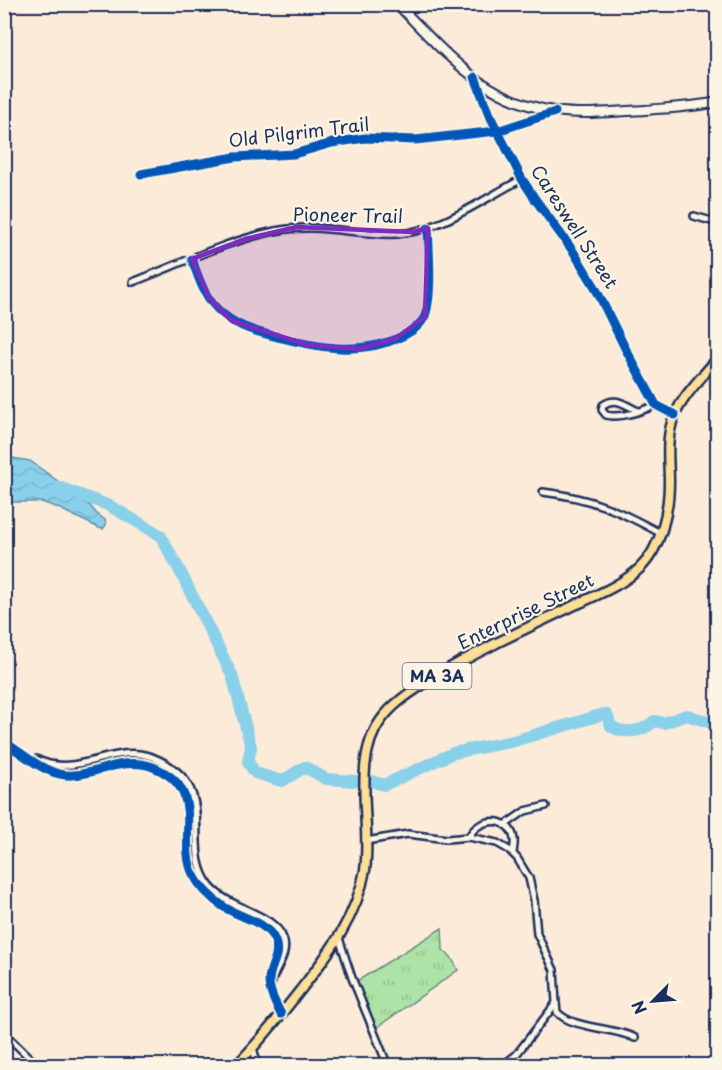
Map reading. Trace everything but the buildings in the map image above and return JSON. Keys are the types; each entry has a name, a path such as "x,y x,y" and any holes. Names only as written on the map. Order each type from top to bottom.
{"main road":[{"name":"Careswell Street","path":"397,4 455,61 475,77"},
{"path":"475,77 509,98 555,112 575,114 670,109 717,102"},
{"name":"Enterprise Street","path":"236,1065 281,1014 339,938 351,916 361,888 365,867 365,787 368,756 377,727 392,707 417,688 469,657 621,582 645,563 660,533 667,508 668,446 675,415 683,400 717,358"}],"street":[{"name":"Careswell Street","path":"475,77 497,131 522,179 596,287 656,405"},
{"name":"Old Pilgrim Trail","path":"141,174 235,157 294,153 365,138 415,140 497,131 555,112"},
{"name":"Pioneer Trail","path":"133,282 245,239 297,227 343,229 379,234 413,232 428,228 522,179"},
{"path":"694,216 717,223"},
{"path":"192,260 209,298 221,313 232,321 258,333 308,345 333,349 359,349 401,336 416,328 425,317 429,298 428,228"},
{"path":"638,411 617,400 610,400 603,405 602,410 606,415 613,417 638,411 656,405 675,415"},
{"path":"543,492 582,498 606,505 660,533"},
{"path":"4,742 43,763 60,767 134,753 148,755 175,770 186,781 195,802 202,873 216,893 272,935 278,953 269,983 281,1014"},
{"path":"13,747 45,769 60,774 82,773 129,763 145,765 170,777 187,806 190,863 194,876 210,897 245,914 264,919 279,931 285,946 271,991"},
{"path":"156,769 161,761"},
{"path":"82,764 82,773"},
{"path":"505,825 525,811 546,806"},
{"path":"189,822 198,821"},
{"path":"469,837 476,826 481,824 492,821 505,825 514,837 513,854"},
{"path":"366,841 408,834 447,839 469,837 497,843 513,854 525,871 532,887 537,934 555,970 557,1012 565,1018 617,1030 635,1038"},
{"path":"194,876 202,873"},
{"path":"261,925 264,919"},
{"path":"339,938 352,978 388,1065"},
{"path":"502,1065 516,1055 556,1003"},
{"path":"4,1033 38,1065"},
{"path":"253,1048 258,1065"}],"highlighted area":[{"path":"297,227 413,232 428,228 425,317 395,339 359,349 308,345 232,321 209,298 192,259 245,239"}],"green space":[{"path":"442,928 443,950 451,957 458,970 376,1028 354,983"}],"water":[{"path":"5,459 30,461 88,503 105,520 106,525 103,529 99,528 41,502 5,502"}],"waterway":[{"path":"59,487 110,506 160,535 232,675 251,747 248,762 255,773 282,781 305,767 326,779 355,781"},
{"path":"368,780 384,785 453,753 514,741 604,714 607,715 611,726 622,731 639,730 654,721 664,723 687,715 718,725"}],"cycle path":[{"path":"475,77 488,112 522,179 573,251 595,287 656,405 675,415"},
{"path":"141,174 235,157 294,154 332,143 365,138 415,140 497,131 555,112"},
{"path":"192,259 200,282 212,303 223,314 244,327 313,345 358,348 373,346 403,336 424,318 429,300 428,228"},
{"path":"4,742 38,765 59,774 82,774 116,765 140,764 153,767 170,776 180,788 186,801 187,845 189,860 196,879 215,900 231,911 260,924 275,941 277,951 269,985 281,1014"}]}
